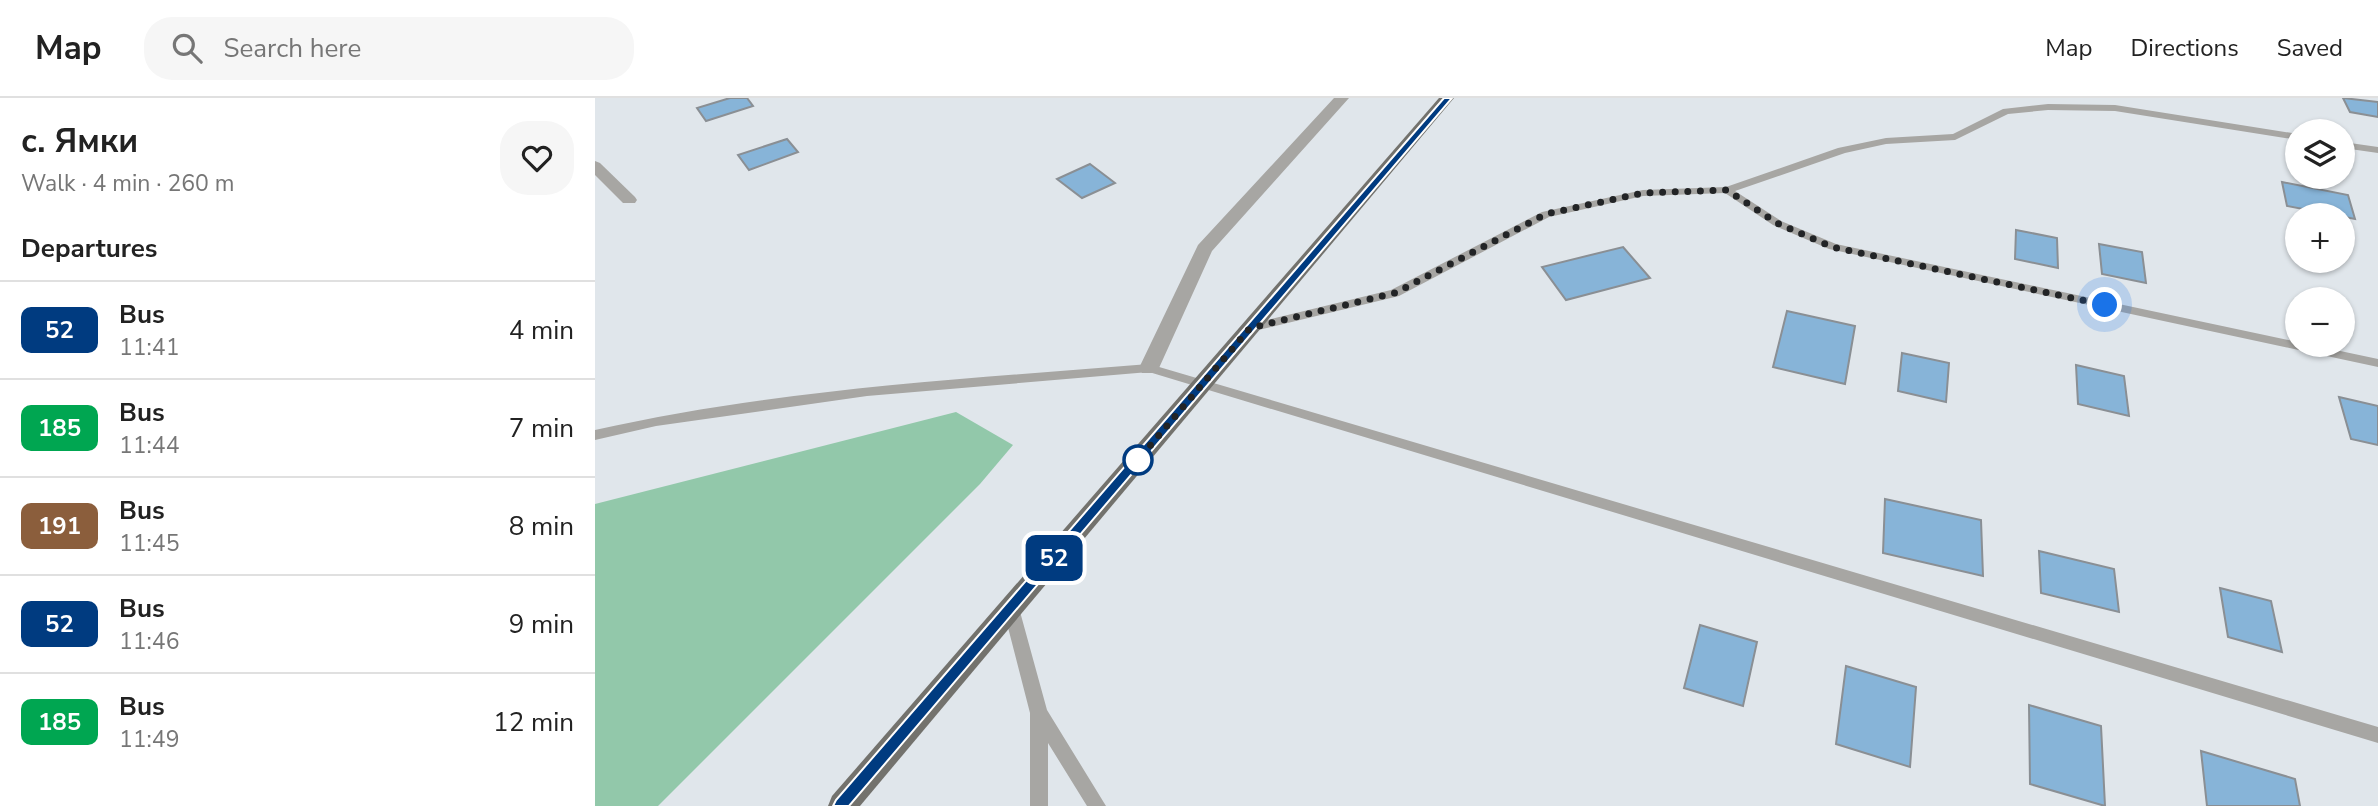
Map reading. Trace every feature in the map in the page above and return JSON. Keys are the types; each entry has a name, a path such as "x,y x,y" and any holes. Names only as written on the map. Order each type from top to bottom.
{"main road":[{"path":"842,806 1447,98"}],"street":[{"path":"1149,368 1204,249 1342,98"},
{"path":"595,166 629,200"}],"lane":[{"path":"1250,328 1395,293 1546,214 1643,193 1727,190 1842,150 1886,141 1955,137 2006,111 2049,107 2115,107 2285,135"},
{"path":"2355,147 2378,150"},
{"path":"1727,190 1777,223 1832,247 2378,363"},
{"path":"595,435 656,421 867,391 1149,368 1201,386 2378,735"},
{"path":"1011,608 1038,713 1039,806"},
{"path":"1038,713 1097,806"}],"green space":[{"path":"956,412 1013,445 980,484 658,806 595,806 595,504"}],"building":[{"path":"730,98 747,98 753,106 706,121 697,108"},
{"path":"2343,98 2378,102 2378,117 2350,112"},
{"path":"787,139 798,152 749,170 738,155"},
{"path":"1090,164 1115,183 1082,198 1057,179"},
{"path":"2282,182 2285,183 2285,189 2318,189 2348,195 2350,203 2286,203"},
{"path":"2016,230 2057,238 2058,268 2015,259"},
{"path":"2099,244 2142,252 2146,283 2102,274"},
{"path":"1623,247 1650,278 1566,300 1542,267"},
{"path":"1787,311 1855,326 1845,384 1773,367"},
{"path":"1902,353 1949,363 1946,402 1898,391"},
{"path":"2076,365 2124,376 2129,416 2078,404"},
{"path":"2339,397 2378,406 2378,445 2351,439"},
{"path":"1885,499 1981,520 1983,576 1883,553"},
{"path":"2039,551 2114,569 2119,612 2041,593"},
{"path":"2220,588 2271,601 2282,652 2228,637"},
{"path":"1700,625 1757,642 1743,706 1684,688"},
{"path":"1846,666 1916,687 1910,767 1836,744"},
{"path":"2029,705 2101,726 2105,806 2030,784"},
{"path":"2201,751 2295,779 2300,806 2207,806"}],"bus line":[{"name":"52","path":"842,806 1447,98"}],"route":[{"path":"1138,460 1132,467 1250,328 1395,293 1546,214 1643,193 1727,190 1777,223 1832,247 2105,305"}]}
